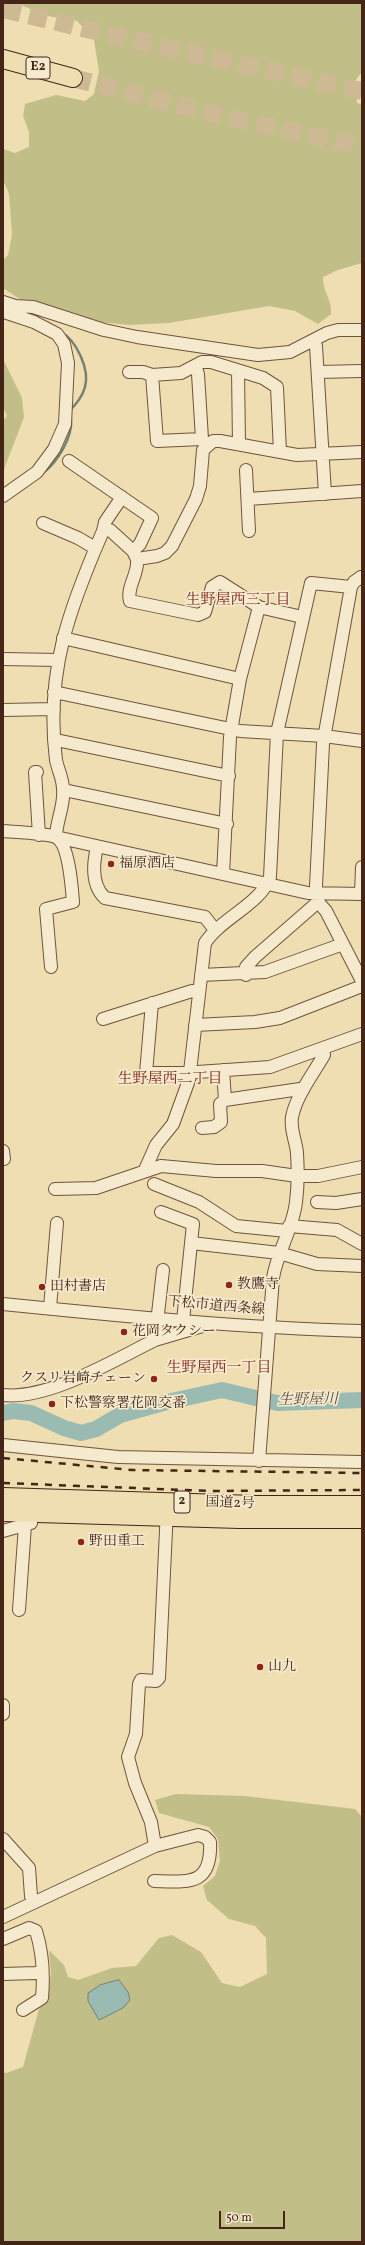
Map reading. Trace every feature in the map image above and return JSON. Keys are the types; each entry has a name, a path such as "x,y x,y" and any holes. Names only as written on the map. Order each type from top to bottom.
{"highway":[{"name":"E2","path":"3,59 73,78"},
{"name":"国道2号","path":"3,1497 167,1509 362,1519"},
{"name":"国道2号","path":"3,1512 29,1519 167,1509 255,1505 362,1505"}],"street":[{"path":"3,302 15,306 33,307 137,337 258,355 290,352 327,333 338,330 362,330"},
{"path":"3,309 7,313 40,325 57,334 64,344 68,363 65,424 54,449 37,472 3,496"},
{"path":"313,341 316,346 325,494"},
{"path":"129,372 143,372 152,375 181,373 202,362 211,362 263,378 277,386 280,452"},
{"path":"103,531 110,530 135,555 157,556 165,553 172,546 196,499 200,486 200,459 204,442 198,374 195,366"},
{"path":"238,371 239,444"},
{"path":"318,372 362,371"},
{"path":"152,375 157,441 220,441 297,455 362,452"},
{"path":"69,461 152,518 135,555 137,573 128,594 130,601 198,615 205,612 212,586 220,582 259,606 302,617"},
{"path":"246,470 249,531"},
{"path":"248,499 362,491"},
{"path":"51,967 46,909 73,902 71,876 63,844 56,837 56,828 64,790 56,760 54,692 58,660 68,616 103,531 105,522 122,497"},
{"path":"42,523 78,538 95,548"},
{"path":"362,575 351,587 324,736 317,898 326,911 362,981"},
{"path":"144,1172 156,1145 172,1124 190,1072 205,942 215,930 268,884 270,877 277,733 302,617 311,583 351,587"},
{"path":"223,874 232,729 240,679 259,606"},
{"path":"63,638 240,679"},
{"path":"3,659 58,660"},
{"path":"54,692 232,729 324,736 362,741"},
{"path":"3,710 54,709"},
{"path":"56,740 229,776"},
{"path":"37,772 35,772 39,835"},
{"path":"64,790 227,824"},
{"path":"3,831 56,837 268,884 317,898 361,894 362,867"},
{"path":"97,847 92,867 100,893 105,898 205,917 215,930"},
{"path":"246,975 246,967 255,957 317,898"},
{"path":"201,975 246,975 265,972 342,944"},
{"path":"195,1025 255,1022 280,1018 362,986"},
{"path":"103,1019 152,1003 199,991"},
{"path":"152,1003 146,1073 270,1067 362,1034"},
{"path":"259,1461 272,1278 296,1202 297,1152 294,1143 292,1118 304,1090 324,1055 322,1049"},
{"path":"223,1070 225,1100"},
{"path":"202,1128 214,1127 221,1122 220,1104 225,1100 300,1089 304,1090"},
{"path":"55,1189 96,1188 170,1165 216,1171 262,1170 297,1176 318,1176 362,1167"},
{"path":"154,1184 199,1202 236,1226 337,1230 362,1244"},
{"path":"317,1202 336,1203 362,1200"},
{"path":"162,1212 193,1224 183,1320"},
{"path":"50,1308 57,1223"},
{"path":"191,1243 279,1253 317,1264 362,1266"},
{"path":"3,1304 158,1318 163,1270"},
{"name":"下松市道西条線","path":"155,1340 158,1318 268,1327 362,1331"},
{"path":"3,1395 27,1395 49,1389 94,1370 155,1340 214,1322"},
{"path":"3,1445 118,1457 362,1462"},
{"path":"155,1846 150,1822 135,1783 128,1757 136,1734 138,1684 141,1680 156,1681 159,1678 167,1509"},
{"path":"3,1531 29,1519"},
{"path":"19,1610 29,1519"},
{"path":"3,1706 3,1714"},
{"path":"3,1917 155,1846 198,1835 205,1837 210,1842 211,1857 208,1869 202,1875 187,1882 154,1881"},
{"path":"3,1840 29,1868 31,1896 34,1902"},
{"path":"3,1939 29,1928 36,1931 43,1963 41,1971 44,1978 42,1998 23,2010"},
{"path":"3,1974 36,1973 41,1971"}],"shaded area":[{"path":"22,3 362,3 362,72 355,81 357,103 362,104 362,263 338,270 323,277 323,283 330,304 331,314 318,324 295,311 269,306 169,323 129,325 98,322 24,302 3,288 3,260 8,255 12,235 9,194 3,180 3,149 15,153 29,147 29,132 23,116 25,104 56,95 85,101 94,94 99,71 94,40 77,21 48,16 23,6"},
{"path":"3,359 22,398 24,417 3,472 3,421 7,416 3,407"},
{"path":"176,1794 245,1796 355,1809 362,1817 362,2242 3,2242 3,2072 6,2073 23,2067 39,2009 47,2000 51,1974 49,1950 64,1965 68,1977 78,1980 112,1968 136,1966 159,1938 172,1935 201,1952 222,1983 240,1987 267,1974 266,1938 255,1926 229,1919 207,1900 203,1886 215,1876 220,1861 218,1839 209,1827 159,1813 155,1800"}],"water":[{"path":"119,1980 128,1992 130,2000 123,2008 99,2020 88,2001 88,1993 100,1985"}],"waterway":[{"path":"61,332 67,336 77,348 84,364 86,380 84,390 79,400 70,410"},
{"path":"43,473 54,463 63,449 69,434 71,419"},
{"name":"生野屋川","path":"3,1413 14,1411 31,1413 64,1428 81,1433 96,1429 120,1415 167,1402 222,1390 277,1403 362,1400"}],"tunnel":[{"path":"3,9 188,53 362,91"},
{"path":"73,78 205,112 362,147"}],"railway":[{"path":"3,1458 132,1470 362,1473"},
{"path":"3,1483 211,1491 362,1490"}],"place":[{"name":"福原酒店","path":"111,864"},
{"name":"教鷹寺","path":"229,1285"},
{"name":"田村書店","path":"42,1287"},
{"name":"花岡タクシー","path":"124,1332"},
{"name":"クスリ岩崎チェーン","path":"154,1379"},
{"name":"下松警察署花岡交番","path":"52,1404"},
{"name":"野田重工","path":"81,1542"},
{"name":"山九","path":"260,1667"}],"district":[{"name":"生野屋西三丁目","path":"238,601"},
{"name":"生野屋西二丁目","path":"170,1080"},
{"name":"生野屋西一丁目","path":"219,1369"}]}
